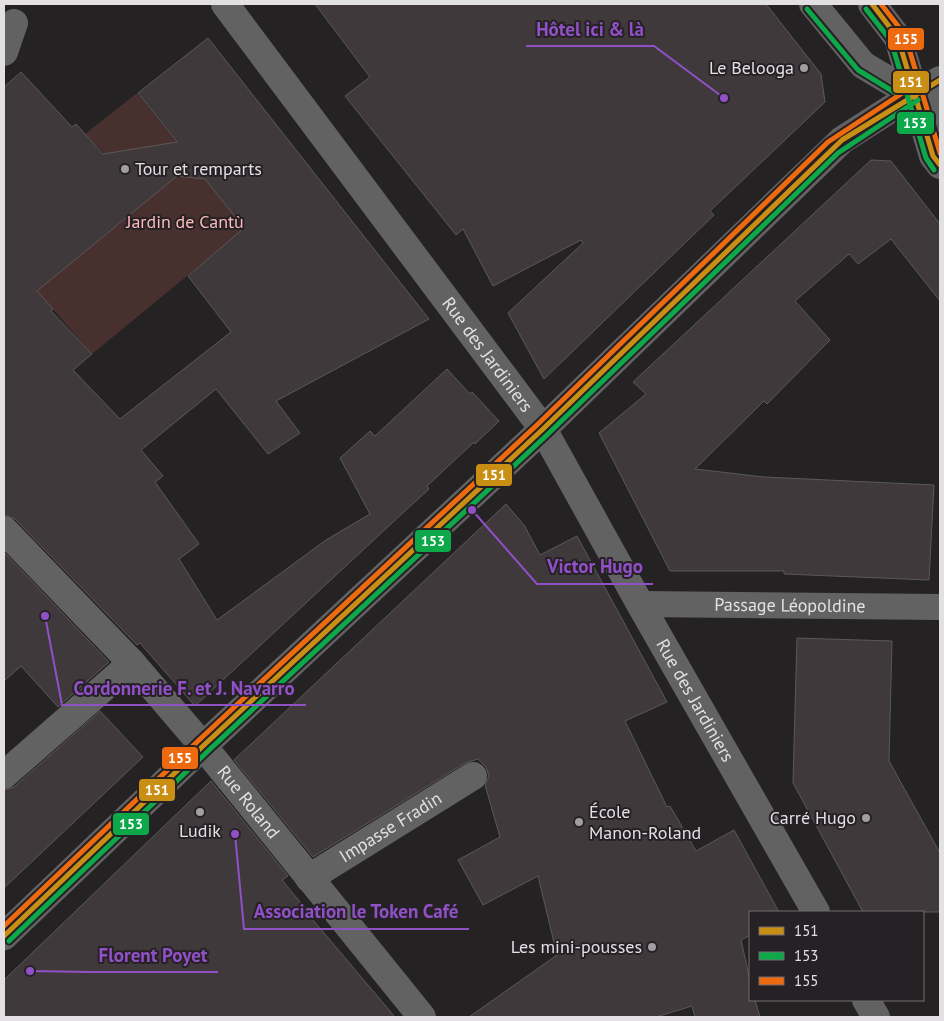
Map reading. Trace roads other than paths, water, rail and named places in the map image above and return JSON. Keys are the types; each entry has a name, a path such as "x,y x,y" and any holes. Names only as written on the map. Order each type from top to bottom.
{"street":[{"name":"Rue des Jardiniers","path":"225,4 543,428 640,604 815,911"},
{"path":"814,4 863,65 940,111"},
{"path":"872,4 898,38 933,156 940,165"},
{"path":"4,52 14,23"},
{"path":"4,936 203,746 543,428 842,140 914,94 940,80"},
{"name":"Rue Roland","path":"4,530 132,663 203,746 422,1017"},
{"name":"Passage Léopoldine","path":"640,604 940,608"},
{"path":"4,775 132,663"},
{"name":"Impasse Fradin","path":"309,878 473,776"},
{"path":"867,1001 876,1017"}],"place":[{"name":"Le Belooga","path":"804,68"},
{"name":"Hôtel ici & là","path":"724,98"},
{"name":"Tour et remparts","path":"125,169"},
{"name":"Victor Hugo","path":"472,510"},
{"name":"Cordonnerie F. et J. Navarro","path":"45,616"},
{"name":"Ludik","path":"200,812"},
{"name":"Carré Hugo","path":"866,818"},
{"name":"École Manon-Roland","path":"579,822"},
{"name":"Association le Token Café","path":"235,834"},
{"name":"Les mini-pousses","path":"652,947"},
{"name":"Florent Poyet","path":"30,971"}],"park label":[{"name":"Jardin de Cantù","path":"185,222"}]}
